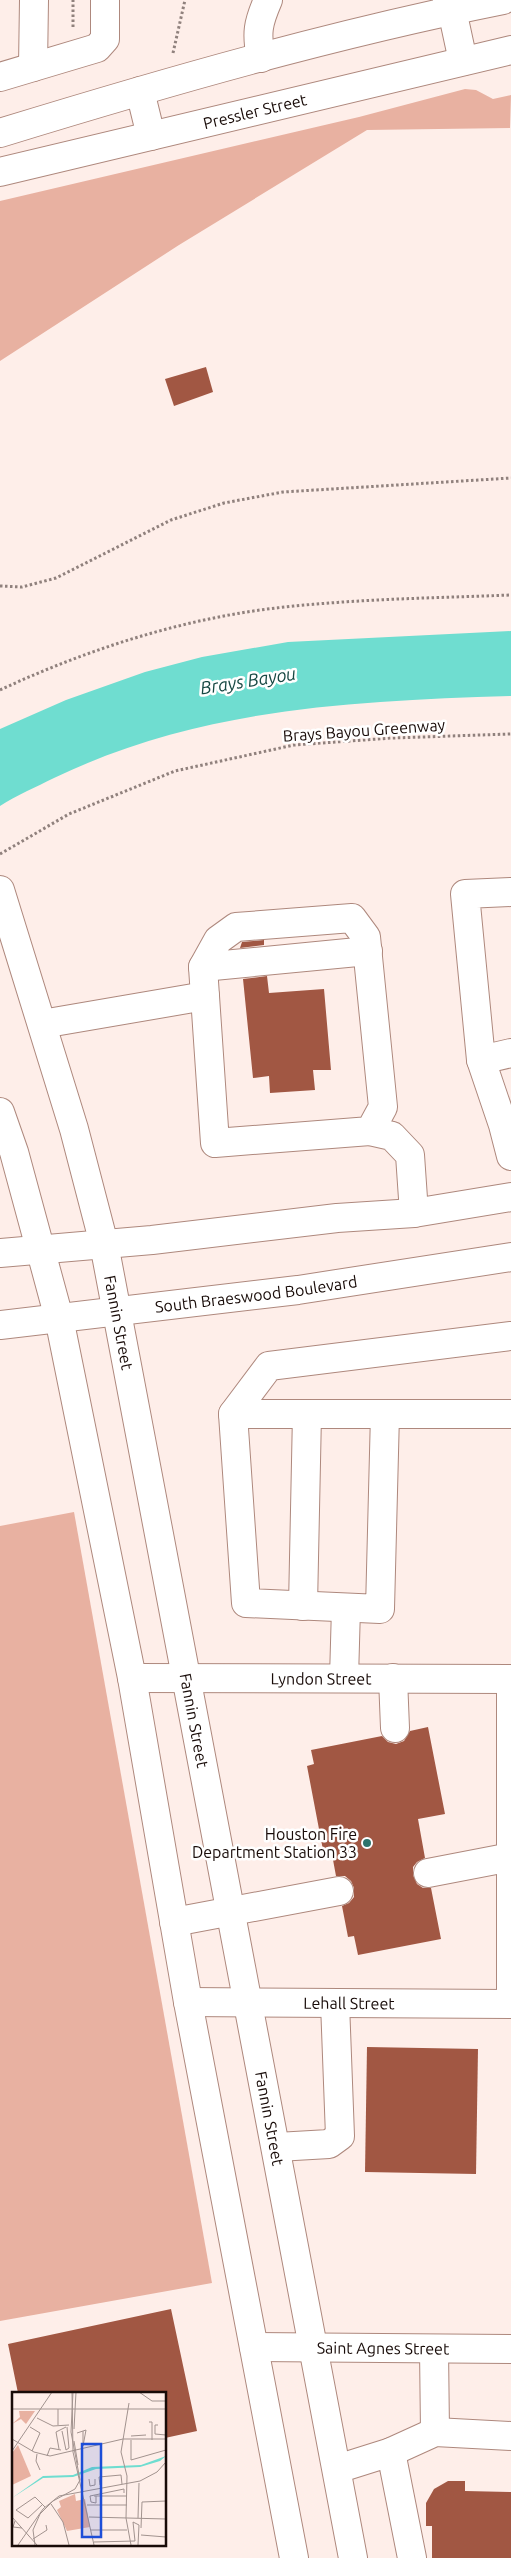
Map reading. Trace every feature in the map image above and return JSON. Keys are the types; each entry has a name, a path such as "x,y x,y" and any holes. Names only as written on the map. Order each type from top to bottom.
{"main road":[{"path":"33,67 34,0"},
{"path":"0,77 97,48 105,39 105,0"},
{"path":"261,58 258,25 268,0"},
{"path":"0,133 140,91 450,5 503,0"},
{"path":"450,5 463,61"},
{"name":"Pressler Street","path":"0,172 511,50"},
{"path":"140,91 151,136"},
{"name":"Fannin Street","path":"0,890 74,1129 104,1244 277,2147 353,2558"},
{"path":"511,892 464,894 481,1060 507,1125 511,1156"},
{"path":"370,1131 383,1107 366,937 352,918 236,927 218,940 203,967 215,1143 370,1131 392,1136 410,1155 414,1214"},
{"path":"203,967 368,951"},
{"path":"42,1024 205,996"},
{"path":"481,1060 511,1053"},
{"path":"0,1112 14,1152 59,1318 132,1678 188,2002 294,2558"},
{"path":"0,1254 337,1218 414,1214 511,1197"},
{"name":"South Braeswood Boulevard","path":"0,1325 298,1290 511,1257"},
{"path":"385,1414 380,1610 246,1603 233,1414 269,1366 511,1336"},
{"path":"233,1414 511,1414"},
{"path":"303,1606 307,1414"},
{"path":"344,1678 346,1608"},
{"name":"Lyndon Street","path":"132,1678 511,1679"},
{"path":"393,1678 395,1728"},
{"path":"511,1679 511,2004"},
{"path":"428,1873 511,1857"},
{"path":"174,1922 339,1891"},
{"name":"Lehall Street","path":"188,2002 511,2004"},
{"path":"277,2147 329,2144 340,2136 336,2003"},
{"name":"Saint Agnes Street","path":"254,2347 511,2349"},
{"path":"434,2349 435,2432"},
{"path":"337,2469 391,2452 435,2432 511,2436"},
{"path":"391,2452 412,2558"}],"path":[{"path":"166,84 185,0"},
{"path":"0,586 22,587 56,578 171,520 224,503 283,492 511,478"},
{"path":"0,690 106,648 154,633 236,615 276,608 511,595"},
{"name":"Brays Bayou Greenway","path":"0,854 69,814 176,771 294,745 392,738 511,734"}],"shaded area":[{"path":"465,89 476,90 493,99 511,95 510,128 367,130 179,245 0,361 0,201 359,117"},
{"path":"74,1512 212,2283 0,2321 0,1526"}],"water":[{"name":"Brays Bayou","path":"511,631 511,696 393,701 335,706 221,723 165,736 109,755 54,778 0,806 0,729 66,700 145,672 202,657 288,642"}],"building":[{"path":"206,367 213,392 174,406 165,379"},
{"path":"264,940 264,945 240,948 242,942"},
{"path":"267,976 269,993 324,989 331,1070 313,1070 315,1090 270,1093 269,1076 253,1078 243,979"},
{"name":"Houston Fire Department Station 33","path":"428,1727 445,1814 418,1819 425,1858 417,1862 413,1867 413,1875 417,1884 423,1888 431,1888 441,1939 358,1955 354,1936 348,1937 342,1906 349,1903 354,1897 354,1888 351,1881 345,1876 336,1876 331,1849 323,1850 307,1766 314,1764 311,1750 382,1736 388,1742 396,1744 404,1741 410,1731"},
{"path":"367,2047 478,2049 476,2174 365,2172"},
{"path":"171,2309 197,2431 166,2438 166,2392 18,2392 8,2344"},
{"path":"448,2481 465,2481 465,2491 511,2492 511,2558 432,2558 432,2526 426,2526 426,2503 434,2489"}],"place":[{"name":"Houston Fire Department Station 33","path":"367,1843"}]}
